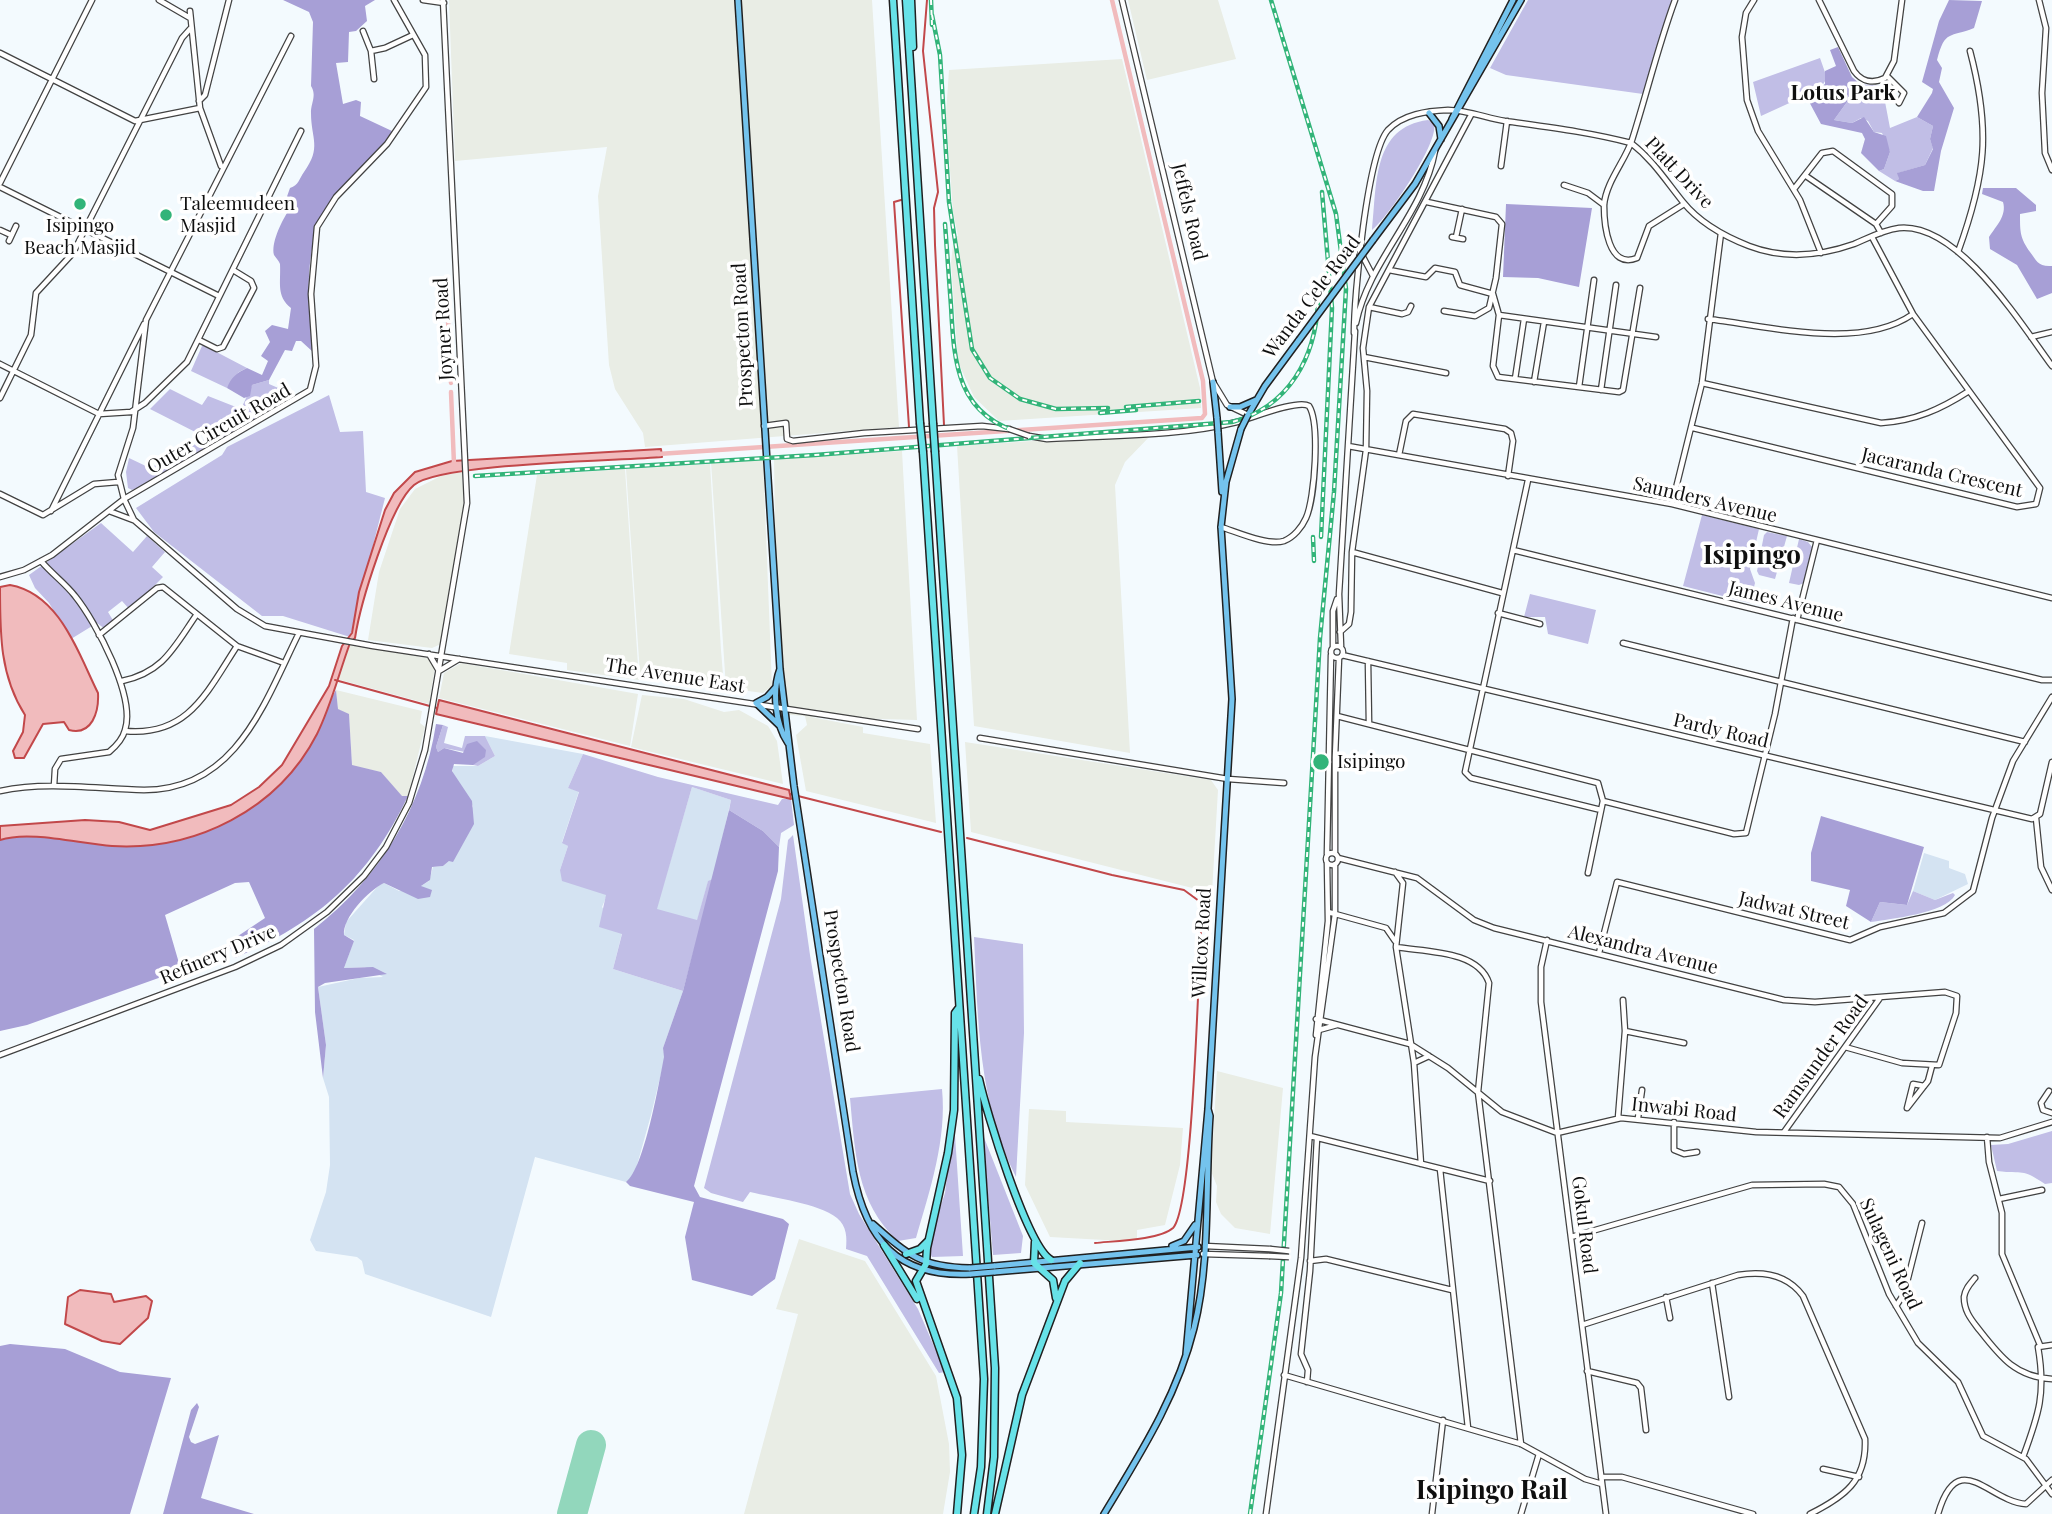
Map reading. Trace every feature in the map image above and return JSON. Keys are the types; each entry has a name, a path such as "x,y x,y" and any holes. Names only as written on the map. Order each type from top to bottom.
{"highway":[{"path":"893,0 984,1379 981,1467 974,1514"},
{"path":"909,0 913,44 910,56 996,1416 987,1514"},
{"path":"957,1514 962,1455 957,1398 941,1346 916,1286 926,1264 928,1240 952,1121 956,1077 955,1013 959,1007"},
{"path":"975,1062 993,1136 1034,1235 1043,1254 1051,1260"},
{"path":"1034,1235 1035,1266 1053,1280 1056,1287 1056,1304"},
{"path":"906,1254 920,1249 928,1240"},
{"path":"884,1245 925,1312"},
{"path":"995,1514 1015,1418 1067,1277 1080,1263"}],"main road":[{"name":"Prospecton Road","path":"738,0 780,669 794,786 859,1199 884,1245 902,1261 922,1271 942,1275 1203,1254"},
{"name":"Wanda Cele Road","path":"1223,502 1241,429 1256,400 1415,184 1451,122 1513,0"},
{"name":"Wanda Cele Road","path":"1456,111 1521,0"},
{"path":"1429,113 1439,125 1441,139"},
{"path":"1213,382 1223,502 1221,527 1231,678 1228,779"},
{"path":"1230,407 1256,400"},
{"path":"780,669 776,706 781,728 789,744"},
{"path":"776,687 767,697 756,703 781,728"},
{"name":"Willcox Road","path":"1186,1354 1208,1109 1228,779"},
{"name":"Willcox Road","path":"1186,1354 1194,1326 1204,1246 1210,1116 1208,1109"},
{"path":"1163,1249 1184,1241 1197,1219"},
{"name":"Prospecton Road","path":"870,1222 906,1254 926,1264 970,1271"},
{"name":"Prospecton Road","path":"1035,1266 1051,1260 1204,1246"},
{"path":"1104,1514 1160,1421 1186,1354"}],"street":[{"path":"92,0 0,185 219,296"},
{"path":"159,0 190,19"},
{"path":"199,101 205,95 229,0"},
{"name":"Outer Circuit Road","path":"124,499 294,402 313,385 316,366 311,294 315,234 328,208 387,144 426,87 425,55 394,0"},
{"path":"423,0 443,2"},
{"name":"Jeffels Road","path":"1122,0 1213,382 1230,407 1240,413 1249,413"},
{"path":"1675,0 1631,143 1604,205 1610,247 1614,255 1627,261 1639,255 1648,226 1684,204"},
{"path":"1754,0 1746,13 1742,37 1747,100 1758,131 1794,189 1821,253"},
{"path":"1819,0 1856,75 1866,81 1880,81 1887,76 1894,61 1902,0"},
{"path":"2039,0 2046,28 2047,58 2042,93 2045,153 2052,170"},
{"name":"Joyner Road","path":"441,655 465,516 466,474 443,2"},
{"path":"190,11 200,108 222,166"},
{"path":"0,398 31,335 36,293 67,262 138,121 182,38 190,29"},
{"path":"363,31 371,51 374,79"},
{"path":"371,51 414,35"},
{"path":"51,512 222,166 291,36"},
{"path":"1958,252 1976,202 1984,145 1979,87 1970,51"},
{"path":"0,53 138,121 200,108"},
{"path":"1887,76 1904,93 1899,103"},
{"name":"Platt Drive","path":"1354,333 1356,279 1374,163 1381,143 1388,130 1401,120 1429,113 1456,111 1631,143 1653,161 1684,204 1721,233 1763,250 1794,255 1821,253 1900,228 1921,230 1958,252 1990,285 2052,366"},
{"path":"1340,632 1347,625 1351,612 1352,552 1366,450 1364,357 1369,307 1427,202 1471,114"},
{"path":"1501,166 1507,121"},
{"path":"0,364 99,414 136,410 182,368 199,340 301,131"},
{"path":"1266,1514 1301,1255 1315,1057 1336,858 1337,716 1341,657 1339,594 1354,333 1363,299 1373,276 1415,206 1430,172 1436,150"},
{"path":"1794,189 1822,153 1833,150 1892,194 1892,206 1876,224"},
{"path":"1806,176 1876,224 1881,233"},
{"path":"1564,185 1588,193 1604,205"},
{"path":"1427,202 1496,217 1502,224 1489,308 1475,316 1444,311"},
{"path":"1462,209 1454,237 1463,239"},
{"path":"9,241 16,226"},
{"path":"0,230 11,235"},
{"path":"1672,504 1702,383 1721,233"},
{"name":"Jacaranda Crescent","path":"1693,428 2010,505 2031,507 2039,499 2039,488 1913,313 1872,237"},
{"path":"1361,252 1373,276"},
{"path":"1389,270 1420,277 1438,268 1455,272 1460,285 1493,294"},
{"path":"199,340 217,349 223,347 254,288 251,281 233,270"},
{"path":"1579,387 1594,280"},
{"path":"1601,390 1616,285"},
{"path":"1493,294 1499,315 1493,366 1498,377 1601,390 1623,390 1640,288"},
{"path":"1369,307 1402,314 1411,306"},
{"path":"1708,319 1840,334 1883,328 1913,313"},
{"path":"1499,315 1656,337"},
{"path":"1515,379 1524,319"},
{"path":"0,494 41,515 51,512 94,484 118,482 136,410 146,320"},
{"path":"1534,382 1544,322"},
{"path":"2031,337 2052,332"},
{"path":"1364,357 1446,373"},
{"path":"1702,383 1881,423 1929,413 1969,391"},
{"path":"764,426 786,423 787,439 790,441 982,426 1009,429 1047,439 1209,427 1270,414 1297,402 1306,403 1312,410 1315,426 1310,508 1302,526 1283,541 1221,527"},
{"path":"1399,455 1406,421 1413,414 1505,429 1511,433 1513,441 1508,476"},
{"name":"Saunders Avenue","path":"1348,446 1672,504 2052,598"},
{"path":"1528,480 1497,613 1465,772 1468,777 1601,810"},
{"name":"The Avenue East","path":"118,482 134,520 251,619 299,633 373,646 918,729"},
{"path":"0,577 41,561 124,499"},
{"path":"106,512 117,512 134,520"},
{"path":"1603,801 1741,835 1751,825 1780,682 1817,540"},
{"name":"James Avenue","path":"1513,550 2051,682"},
{"path":"1352,552 1502,593"},
{"path":"41,561 76,597 122,681 125,731 105,754 76,755 61,759 55,769 54,786"},
{"path":"99,635 157,588 166,587 237,646 284,663"},
{"path":"1331,913 1327,854 1331,655 1334,611 1339,594"},
{"path":"1497,613 1540,624"},
{"path":"122,681 144,676 160,665 197,614"},
{"path":"1340,621 1347,625"},
{"path":"0,791 54,786 162,789 192,780 214,767 246,734 267,705 299,633"},
{"path":"1623,643 2025,742"},
{"path":"125,731 157,731 182,719 202,698 237,646"},
{"path":"1333,647 1341,646"},
{"path":"428,653 439,671 462,658"},
{"name":"Refinery Drive","path":"0,1055 235,967 281,945 313,924 364,876 394,833 416,782 432,714 441,655"},
{"name":"Pardy Road","path":"1331,655 1368,661 2036,818"},
{"path":"1368,661 1369,724"},
{"path":"1996,810 2013,761 2052,697"},
{"path":"1337,716 1469,752 1593,780 1600,786 1603,801 1588,873"},
{"path":"980,738 1228,779 1284,783"},
{"path":"2052,762 2040,814 2036,818 2041,867 2052,890"},
{"name":"Jadwat Street","path":"1599,953 1617,881 1850,940 1880,927 1938,915 1961,902 1975,887 1996,810"},
{"path":"1327,854 1336,858"},
{"path":"1327,863 1336,858"},
{"name":"Alexandra Avenue","path":"1336,858 1417,878 1474,920 1790,1001 1880,998 1945,992 1957,996 1958,1003 1943,1060 1932,1066"},
{"path":"1395,872 1403,883 1396,944 1414,1063 1421,1164"},
{"path":"1403,883 1417,878"},
{"path":"1331,913 1386,928 1396,944 1469,961 1486,974 1489,995 1478,1092 1521,1444"},
{"path":"1386,928 1399,920"},
{"name":"Gokul Road","path":"1547,940 1540,988 1606,1514"},
{"name":"Ramsunder Road","path":"1784,1132 1880,998"},
{"path":"1618,1118 1625,1031 1623,1000"},
{"path":"1319,1020 1410,1045 1430,1055 1509,1116 1558,1133"},
{"path":"1315,1057 1319,1020"},
{"path":"1319,1030 1341,1025"},
{"path":"1625,1031 1684,1043"},
{"path":"1845,1047 1902,1063 1932,1066 1924,1086 1907,1108 1911,1086 1924,1086"},
{"path":"1414,1063 1430,1055"},
{"path":"1638,1118 1642,1090"},
{"path":"2049,1091 2041,1103 2043,1110 2052,1113"},
{"path":"1480,1109 1486,1100"},
{"name":"Inwabi Road","path":"1558,1133 1618,1118 1784,1132 1987,1137 2007,1136 2052,1122"},
{"path":"1674,1122 1674,1150 1684,1154 1697,1152"},
{"path":"1310,1136 1490,1181"},
{"path":"1987,1137 1989,1162 2003,1218 2001,1254 2039,1345 2044,1378 2040,1411 2023,1457 2052,1494"},
{"path":"1307,1382 1308,1370 1300,1354 1310,1261 1317,1138"},
{"path":"1440,1169 1468,1428"},
{"name":"Sulageni Road","path":"1571,1237 1752,1185 1839,1187 1853,1204 1896,1306 1918,1343 1958,1382 1983,1436 2023,1457"},
{"path":"1998,1199 2042,1191"},
{"path":"1896,1306 1905,1294 1922,1223"},
{"name":"Prospecton Road","path":"1204,1246 1270,1249 1301,1255"},
{"name":"Prospecton Road","path":"1203,1254 1289,1257 1301,1255"},
{"path":"1310,1261 1326,1259 1452,1290"},
{"path":"1582,1325 1712,1283 1758,1272 1783,1279 1798,1289 1861,1428 1865,1445 1859,1477 1843,1496 1810,1514"},
{"path":"1975,1278 1965,1292 1969,1317 2002,1360 2021,1373 2052,1379"},
{"path":"1712,1283 1729,1396"},
{"path":"1666,1297 1670,1318"},
{"path":"2039,1345 2052,1345"},
{"path":"1587,1371 1637,1383 1646,1430"},
{"path":"1284,1375 1521,1444 1585,1479 1602,1484"},
{"path":"1432,1514 1443,1420"},
{"path":"1521,1514 1539,1454"},
{"path":"1823,1469 1859,1477"},
{"path":"1601,1477 1622,1478 1753,1514"},
{"path":"1938,1514 1950,1487 1961,1481 1977,1482 2021,1504 2029,1503 2052,1480"}],"shaded area":[{"path":"283,0 375,0 365,6 367,21 356,31 349,32 348,62 336,63 343,104 356,100 361,102 360,116 392,131 376,154 328,206 319,225 313,245 309,287 313,352 301,341 296,341 292,351 285,350 269,380 252,385 250,396 244,398 227,388 230,381 247,368 262,375 268,361 261,356 270,342 265,331 272,325 288,329 291,308 281,294 280,264 274,255 274,245 287,213 284,205 290,188 298,182 313,156 314,149 311,122 314,96 311,86 313,22 309,12"},
{"path":"449,0 872,0 899,427 645,447 643,433 615,389 609,365 598,196 607,147 455,161"},
{"path":"1128,0 1218,0 1236,59 1147,80"},
{"path":"1528,0 1672,0 1643,94 1506,75 1490,68"},
{"path":"1949,0 1982,1 1974,28 1950,36 1940,50 1937,60 1942,68 1939,82 1954,108 1941,151 1934,191 1923,191 1895,181 1899,179 1897,173 1925,165 1933,149 1930,139 1933,126 1917,117 1932,93 1933,89 1922,82 1939,21"},
{"path":"1838,47 1852,77 1860,84 1834,120 1852,123 1864,117 1874,132 1886,136 1890,152 1884,169 1879,171 1861,153 1865,139 1862,133 1821,124 1806,96 1825,84 1825,71 1836,66 1830,50"},
{"path":"1820,58 1827,78 1820,89 1761,116 1753,82"},
{"path":"1122,59 1200,388 1201,408 999,421 974,397 958,362 951,262 954,237 958,236 953,212 946,114 949,70"},
{"path":"1860,84 1882,86 1890,128 1917,117 1933,126 1930,139 1933,148 1925,165 1898,173 1899,179 1895,181 1879,171 1884,169 1890,152 1882,133 1874,132 1868,121 1861,118 1852,123 1834,120"},
{"path":"1428,120 1434,123 1434,133 1421,162 1400,196 1372,230 1377,177 1387,146 1396,134 1410,125"},
{"path":"1983,188 2016,188 2036,205 2036,211 2020,214 2021,234 2038,263 2052,266 2052,293 2037,299 2017,265 1990,249 1989,237 2000,221 2004,207 2003,202 1982,194"},
{"path":"1506,204 1592,208 1579,287 1538,278 1503,277"},
{"path":"202,346 247,368 239,372 227,388 191,371"},
{"path":"269,380 269,384 290,393 291,399 141,487 132,490 128,488 126,472 129,458 150,468 207,438 150,409 170,389 202,405 208,396 241,409 252,385"},
{"path":"329,395 340,432 363,431 366,492 385,498 350,637 283,616 262,616 154,532 136,508 222,455 227,447"},
{"path":"1153,433 1125,462 1115,485 1130,753 974,726 957,446"},
{"path":"661,449 662,457 492,468 430,478 414,485 395,513 386,533 363,603 355,638 350,643 317,734 300,761 280,784 257,804 231,820 203,833 143,846 112,846 26,836 0,840 0,826 85,820 119,822 150,830 231,805 259,787 282,765 329,686 342,646 352,633 359,592 385,510 394,493 415,472 452,461"},
{"path":"902,451 917,720 811,717 863,727 863,733 930,744 936,823 806,791 796,735 807,725 805,716 778,714 774,459"},
{"path":"763,459 772,686 763,693 726,688 711,462"},
{"path":"710,464 724,687 640,674 626,469"},
{"path":"625,469 639,680 567,670 567,663 509,654 537,475"},
{"path":"462,472 464,507 441,644 432,648 368,640 379,572 400,509 415,489 441,476"},
{"path":"1702,515 1759,529 1750,569 1755,583 1750,603 1683,586"},
{"path":"101,523 133,552 147,536 165,552 152,567 163,577 130,610 122,601 108,612 114,622 105,629 97,623 71,639 49,603 35,588 29,575"},
{"path":"1767,532 1787,536 1775,579 1759,575 1757,571 1764,535"},
{"path":"1799,539 1808,542 1812,547 1804,583 1799,585 1789,583"},
{"path":"10,585 42,600 55,613 75,644 98,693 97,708 89,726 77,731 69,730 64,722 43,724 24,758 15,758 13,751 23,732 25,715 6,670 1,638 0,587"},
{"path":"1530,594 1596,610 1588,644 1548,634 1545,617 1524,617"},
{"path":"350,643 432,659 435,667 429,704 337,679"},
{"path":"461,663 638,694 630,746 439,698 444,673"},
{"path":"336,690 422,711 420,723 425,727 408,796 402,797 381,772 352,766 349,715 338,709"},
{"path":"336,690 338,709 349,714 352,765 381,772 402,796 408,796 393,825 358,874 316,913 265,944 235,958 229,945 232,940 265,918 249,882 235,883 165,915 181,970 27,1025 0,1031 0,840 38,837 138,846 169,843 229,822 279,785 300,761 317,734"},
{"path":"642,695 684,699 724,712 739,710 768,726 777,741 783,784 631,747"},
{"path":"439,700 789,790 791,799 436,714"},
{"path":"436,724 443,725 436,747 438,752 444,748 463,753 467,744 477,741 486,750 485,757 473,765 454,764 452,771 472,801 474,824 453,862 432,867 430,880 421,886 432,890 430,897 418,899 384,883 364,898 347,921 344,935 354,941 344,968 373,967 387,974 325,983 318,987 326,1045 323,1078 315,1012 314,929 359,887 395,838 421,784"},
{"path":"443,725 448,727 444,743 462,748 465,736 485,736 495,756 478,766 473,765 465,752 444,748 438,752 436,747"},
{"path":"485,736 583,754 568,788 579,791 562,842 568,846 560,870 607,895 602,907 622,933 613,969 683,991 663,1048 665,1057 634,1176 626,1182 535,1157 491,1317 365,1274 362,1261 357,1257 316,1251 310,1240 326,1192 330,1165 329,1097 323,1078 326,1045 318,987 359,978 383,977 365,967 344,968 354,940 344,935 346,922 379,885 384,883 399,891 424,889 421,886 429,881 433,867 443,866 449,861 473,806 452,775 453,766 478,766 495,756"},
{"path":"965,742 1211,780 1218,790 1212,893 971,832"},
{"path":"583,754 658,777 778,805 782,799 791,799 794,825 781,833 779,847 763,831 729,810 731,800 692,787 657,909 697,920 708,881 713,879 683,991 613,969 622,934 599,927 606,895 562,881 560,870 568,846 562,843 579,792 568,788"},
{"path":"692,787 731,800 713,879 708,882 697,921 656,910"},
{"path":"729,810 763,831 779,847 778,871 694,1186 700,1197 783,1219 789,1224 775,1279 752,1296 692,1280 685,1237 694,1202 630,1186 626,1182 633,1174 645,1144 662,1069 663,1048 683,991"},
{"path":"1821,816 1924,847 1907,905 1880,902 1871,922 1846,906 1850,890 1811,881 1811,853"},
{"path":"793,835 850,1194 859,1214 918,1309 945,1372 939,1373 867,1256 846,1249 845,1228 837,1218 819,1208 795,1202 750,1192 743,1202 711,1193 704,1188 781,899 788,840"},
{"path":"1924,853 1949,861 1949,868 1965,874 1968,884 1935,900 1913,891"},
{"path":"1913,891 1935,900 1953,893 1955,895 1950,901 1929,911 1871,922 1880,902 1907,905"},
{"path":"974,937 1023,944 1024,1033 1016,1177 1003,1149 987,1090 979,1030"},
{"path":"1217,1071 1283,1088 1270,1234 1235,1228 1221,1214 1216,1202 1217,1186 1211,1171"},
{"path":"942,1089 940,1145 927,1202 916,1238 898,1241 873,1210 866,1193 856,1157 850,1098"},
{"path":"1029,1109 1066,1111 1066,1122 1183,1128 1180,1165 1165,1225 1137,1230 1137,1239 1123,1241 1050,1237 1025,1185"},
{"path":"954,1120 963,1256 932,1257 927,1248 945,1193"},
{"path":"2052,1131 2052,1183 2045,1184 2026,1173 1997,1171 1991,1145 2008,1144"},
{"path":"983,1135 1023,1236 1021,1253 993,1255"},
{"path":"799,1239 865,1261 936,1376 949,1444 950,1472 943,1514 744,1514 798,1314 776,1309"},
{"path":"80,1290 111,1294 114,1302 146,1296 152,1301 148,1318 120,1344 102,1341 65,1324 68,1297"},
{"path":"10,1344 65,1349 120,1372 171,1378 130,1514 0,1514 0,1346"},
{"path":"197,1403 199,1407 189,1437 191,1442 195,1444 219,1435 201,1498 254,1514 163,1514 191,1410"}],"waterway":[{"path":"927,0 923,51 938,192 934,208 944,425"},
{"path":"658,454 1202,418 1205,414 1203,381 1112,0"},
{"path":"901,200 894,202 909,427"},
{"path":"447,299 451,383"},
{"path":"451,392 454,464"},
{"path":"335,680 437,708"},
{"path":"790,794 941,832"},
{"path":"967,838 1112,875 1184,890 1199,901 1201,932 1193,1089 1190,1137 1180,1211 1173,1228 1167,1232 1124,1241 1095,1243"}],"runway":[{"path":"572,1514 591,1445"}],"railway":[{"path":"931,0 932,25"},
{"path":"1250,1514 1281,1293 1320,638 1334,492 1346,289 1336,214 1271,0"},
{"path":"932,15 940,55 949,202 972,349 990,378 1020,399 1056,409 1108,408"},
{"path":"1321,537 1332,308 1322,192"},
{"path":"945,224 954,348 964,385 972,401 985,415 1002,426 1025,434"},
{"path":"475,476 815,455 1232,422 1269,405 1296,377 1312,341 1318,301"},
{"path":"1126,407 1199,401"},
{"path":"1100,413 1136,410"},
{"path":"1313,537 1314,561"}],"place":[{"name":"Isipingo Beach Masjid","path":"80,204"},
{"name":"Taleemudeen Masjid","path":"166,215"},
{"name":"Isipingo","path":"1321,762"}],"district":[{"name":"Lotus Park","path":"1843,93"},
{"name":"Isipingo","path":"1752,556"},
{"name":"Isipingo Rail","path":"1492,1491"}]}
